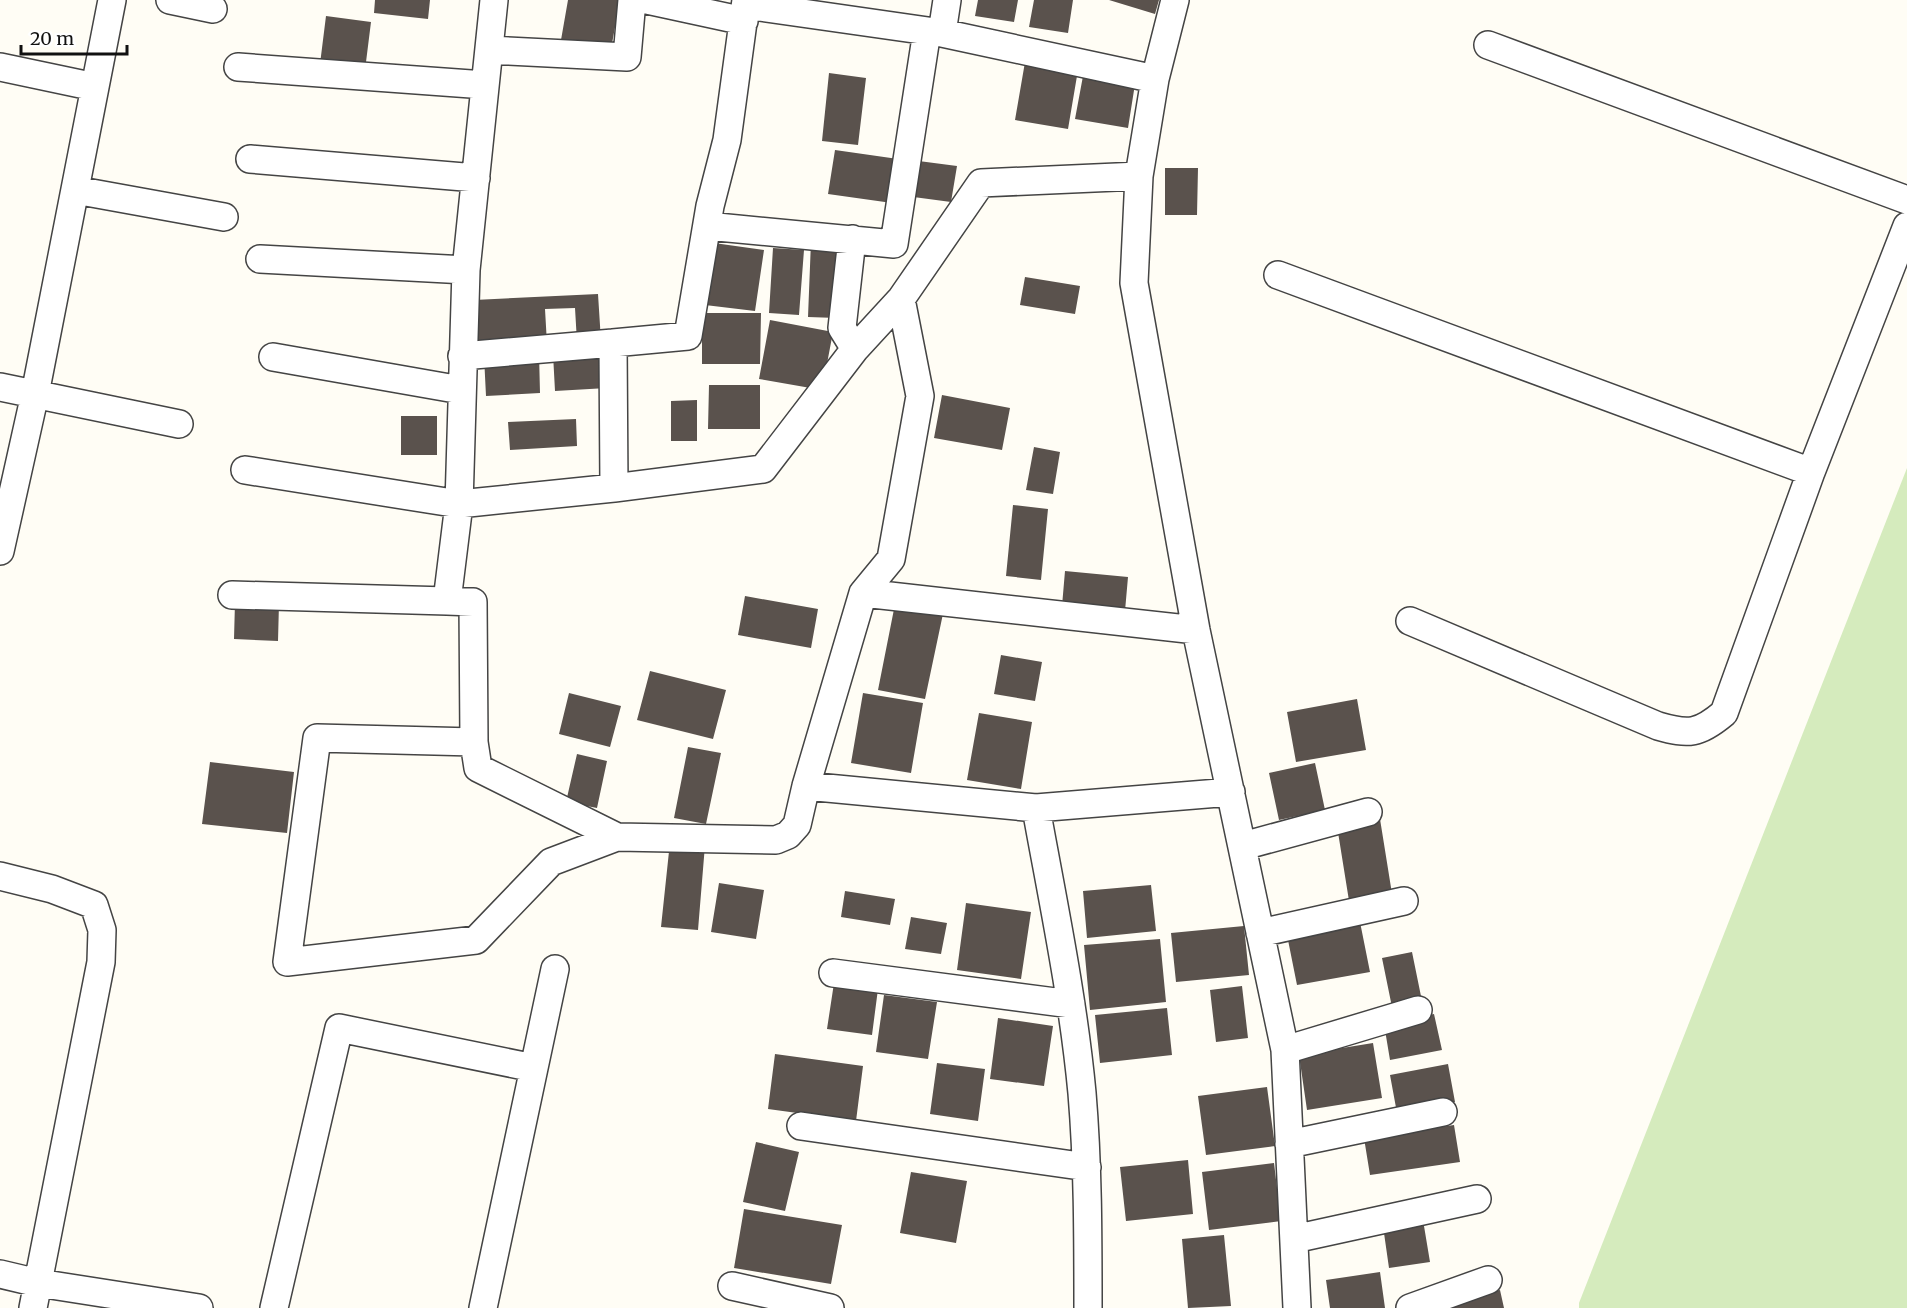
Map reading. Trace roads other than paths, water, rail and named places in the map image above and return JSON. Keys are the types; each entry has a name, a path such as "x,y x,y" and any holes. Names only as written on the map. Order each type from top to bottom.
{"street":[{"path":"0,551 35,394 112,0"},
{"path":"170,0 213,9"},
{"path":"447,601 459,504 466,270 494,0"},
{"path":"489,50 627,57 632,0"},
{"path":"647,0 745,9 934,32 1155,80"},
{"path":"706,226 894,244 934,32 947,0"},
{"path":"1175,0 1155,80 1139,177 1134,283 1196,630 1285,1050 1298,1308"},
{"path":"462,356 688,336 706,226 727,140 745,9"},
{"path":"1488,45 1907,200"},
{"path":"0,67 95,87"},
{"path":"238,67 485,85"},
{"path":"250,159 476,178"},
{"path":"245,470 459,504 614,488 763,469 855,349 901,299 981,183 1139,177"},
{"path":"75,190 224,217"},
{"path":"1410,621 1658,726 1681,733 1707,728 1724,713 1811,472 1907,226"},
{"path":"852,239 842,328 855,349"},
{"path":"260,259 466,270"},
{"path":"1278,275 1811,472"},
{"path":"474,742 317,738 287,962 476,940 551,862 617,837 776,840 788,835 797,825 806,786 863,593 891,560 920,396 901,299"},
{"path":"613,343 614,488"},
{"path":"273,357 461,390"},
{"path":"0,387 178,424"},
{"path":"863,593 1196,630"},
{"path":"232,595 473,602 474,742 477,768 617,837"},
{"path":"806,786 1036,808 1231,792"},
{"path":"1036,808 1071,1004 1082,1092 1087,1167 1088,1308"},
{"path":"1243,846 1368,812"},
{"path":"0,876 52,889 94,905 102,930 101,962 36,1295"},
{"path":"1260,933 1404,901"},
{"path":"483,1308 555,969"},
{"path":"833,973 1071,1004"},
{"path":"1285,1050 1418,1010"},
{"path":"274,1308 339,1028 534,1068"},
{"path":"1289,1144 1443,1112"},
{"path":"801,1126 1087,1167"},
{"path":"1294,1239 1477,1199"},
{"path":"0,1274 36,1295 199,1308"},
{"path":"1410,1308 1488,1280"},
{"path":"732,1286 830,1308"}]}
